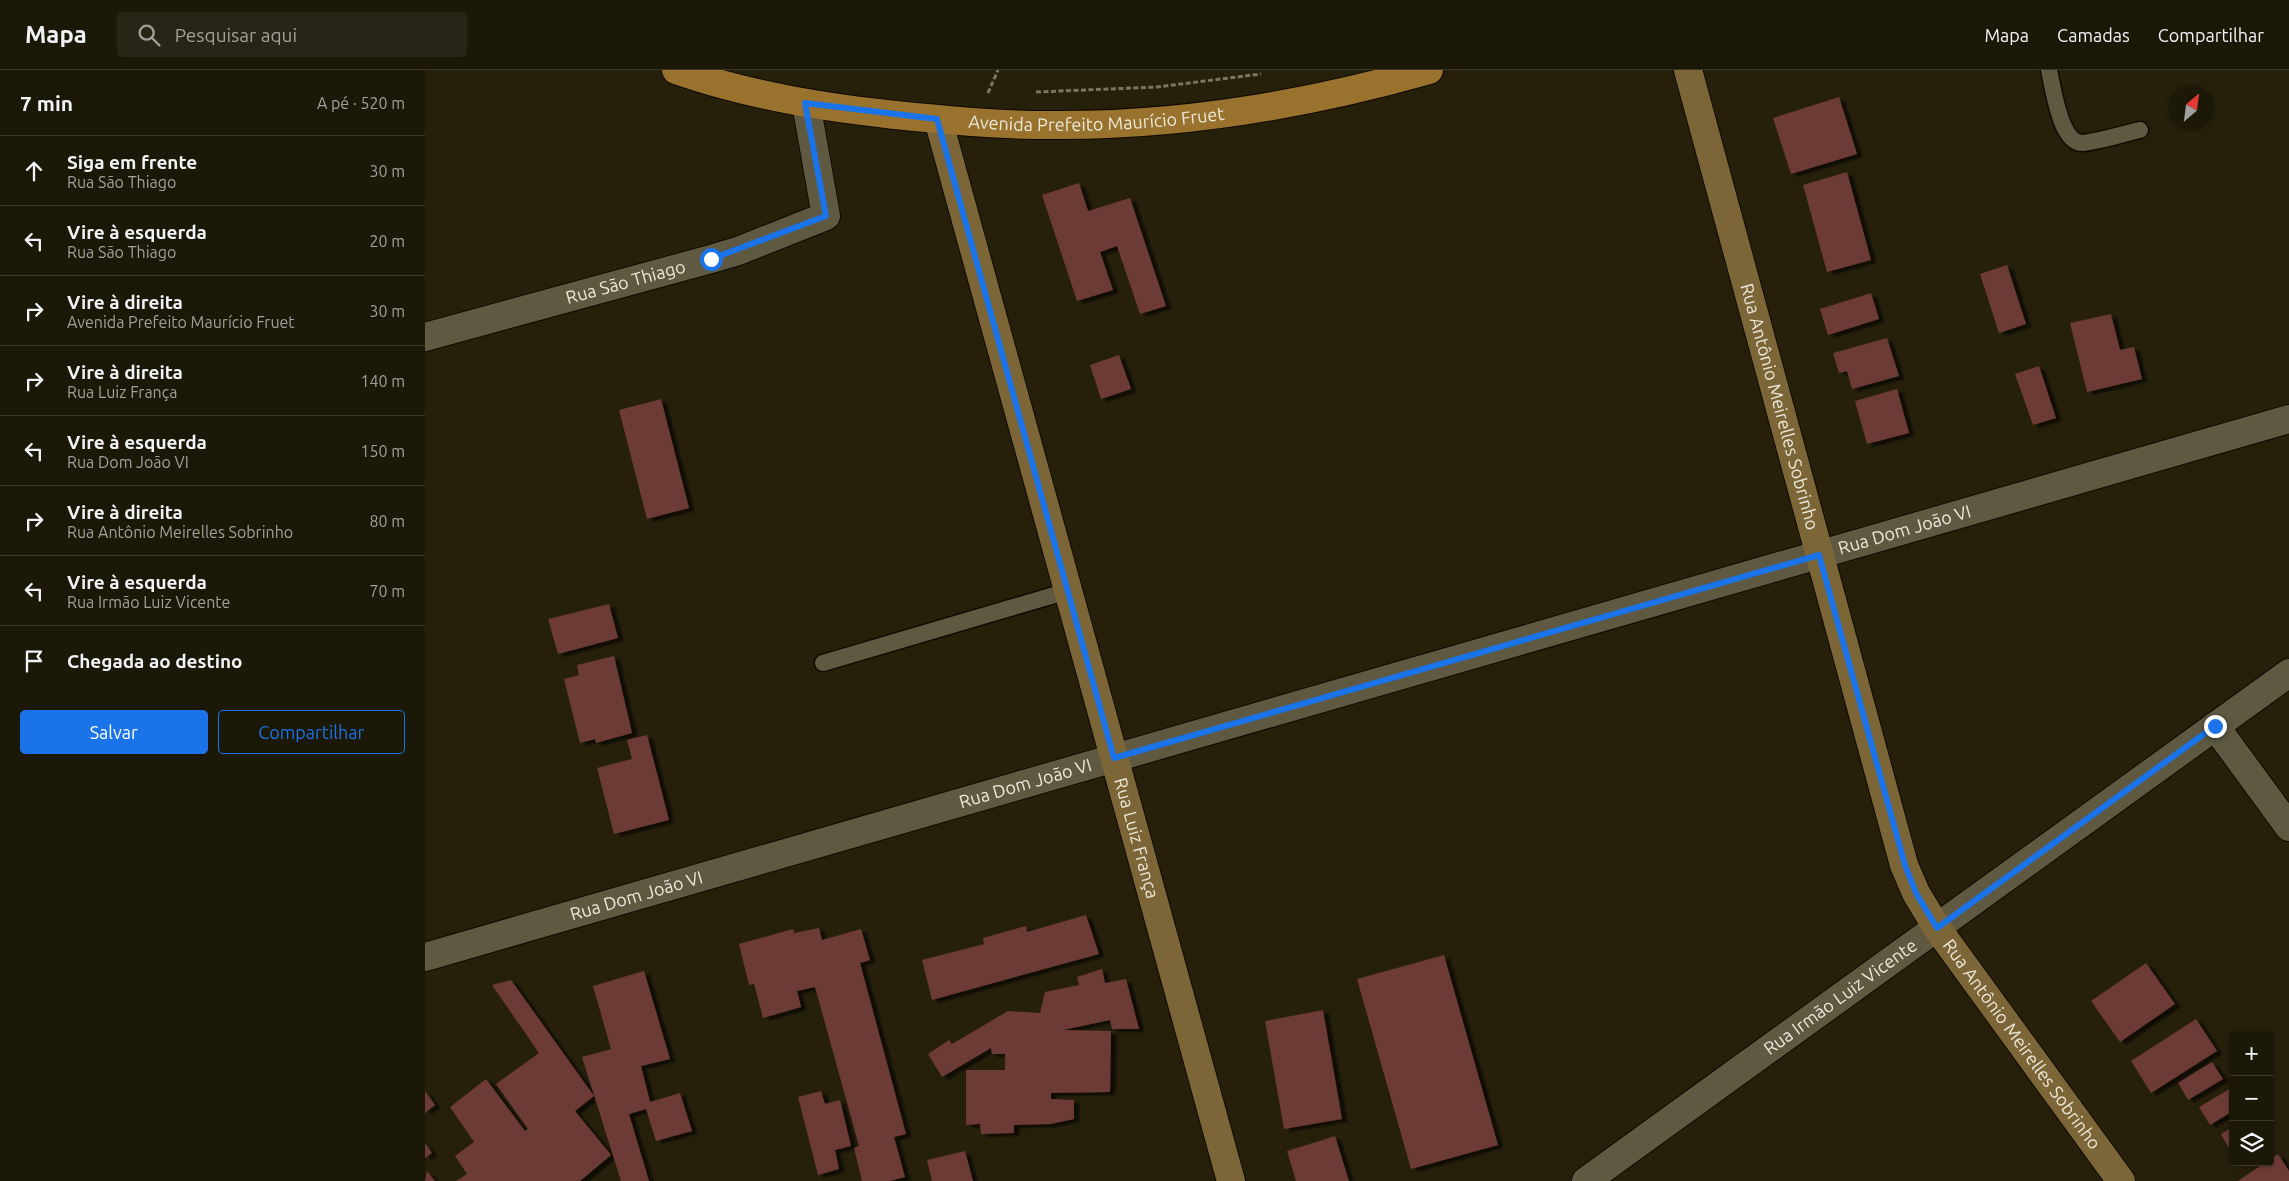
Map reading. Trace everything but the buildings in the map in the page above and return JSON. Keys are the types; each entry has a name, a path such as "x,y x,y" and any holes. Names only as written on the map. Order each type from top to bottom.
{"main road":[{"name":"Avenida Prefeito Maurício Fruet","path":"676,70 750,92 805,103 986,124 1062,125 1146,122 1292,104 1366,88 1429,70"}],"street":[{"name":"Rua Antônio Meirelles Sobrinho","path":"1688,70 1905,865 1916,893 1937,928 2121,1181"},
{"name":"Rua São Thiago","path":"425,337 711,259 826,216 805,103"},
{"name":"Rua Luiz França","path":"937,119 1231,1181"},
{"name":"Rua Dom João VI","path":"425,956 2289,419"},
{"name":"Rua Irmão Luiz Vicente","path":"1586,1181 2289,673"},
{"path":"2215,726 2289,828"}],"lane":[{"path":"2049,70 2063,127 2071,139 2081,143 2140,130"},
{"path":"823,663 1068,591"}],"path":[{"path":"1034,92 1157,87 1271,73"},
{"path":"987,94 997,94"}],"route":[{"path":"711,259 738,251 826,216 805,103 937,119 1114,758 1819,555 1905,865 1916,893 1937,928 2215,726"}]}
